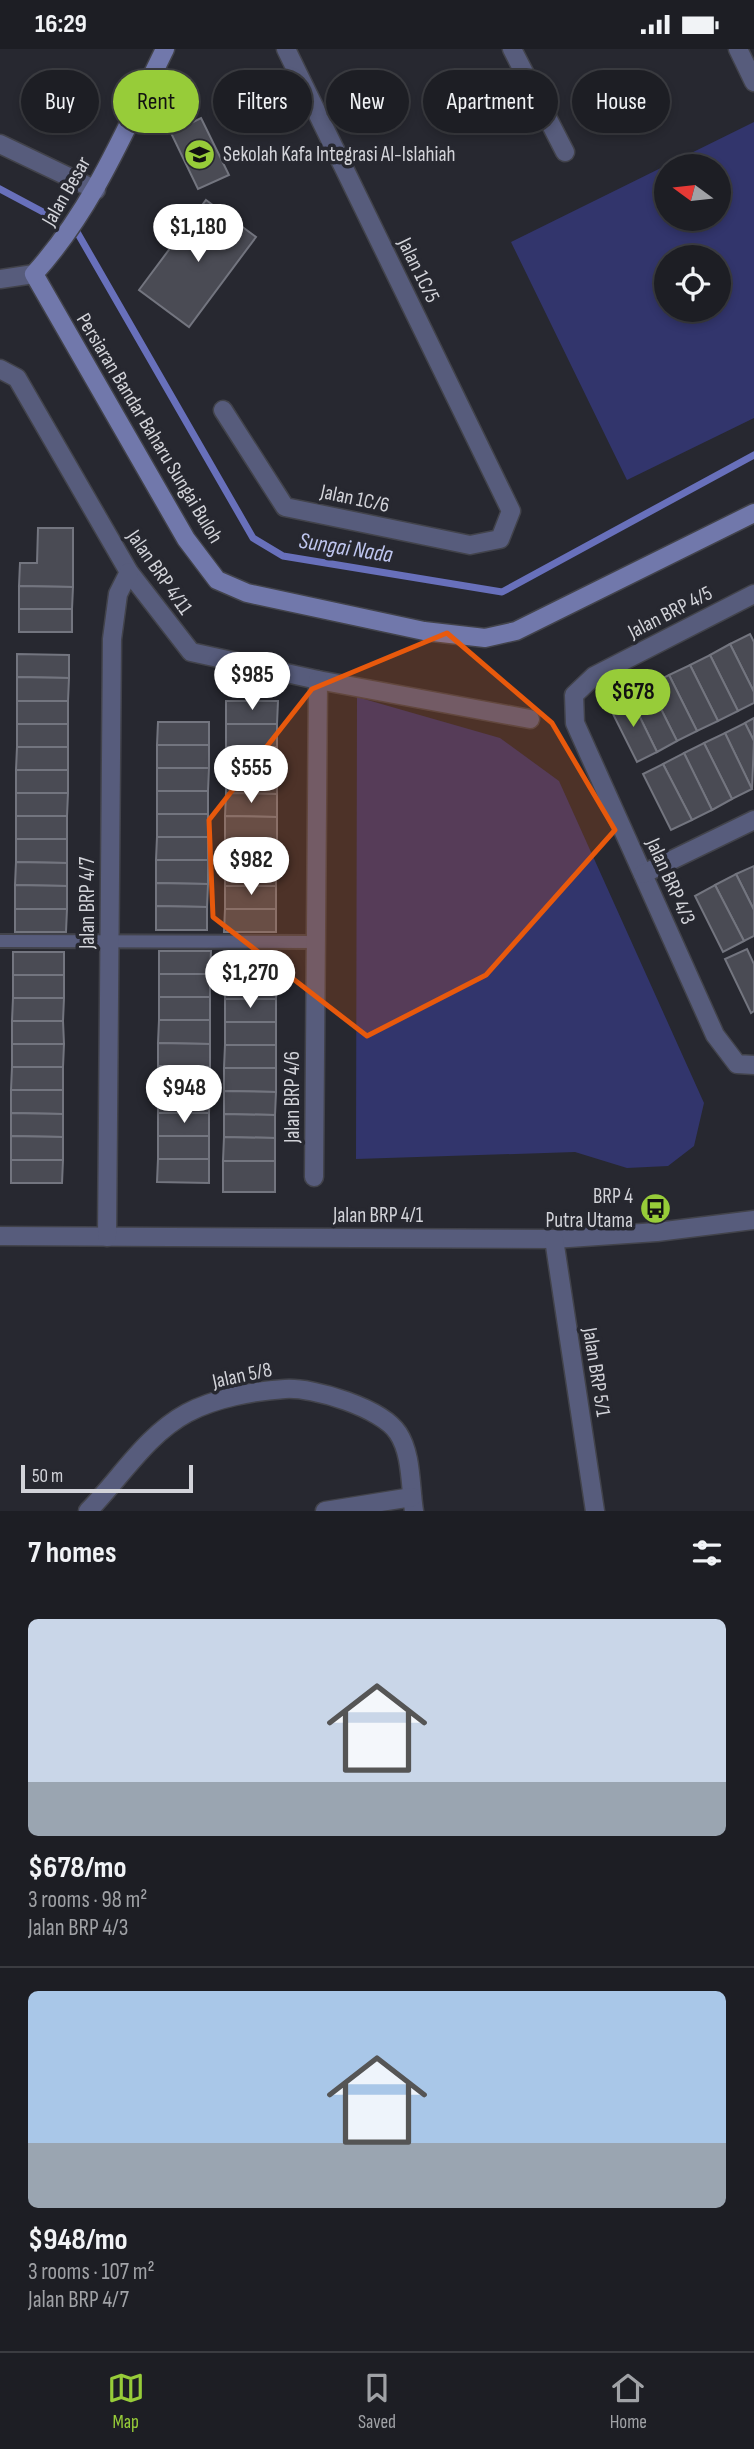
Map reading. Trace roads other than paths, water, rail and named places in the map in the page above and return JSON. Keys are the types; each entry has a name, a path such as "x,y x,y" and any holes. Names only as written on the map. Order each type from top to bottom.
{"street":[{"name":"Jalan Besar","path":"34,274 65,240 96,190 165,49"},
{"name":"Jalan 1C/5","path":"286,49 511,511"},
{"path":"512,49 565,152"},
{"path":"738,49 754,82"},
{"path":"0,144 96,190"},
{"path":"0,279 34,274"},
{"name":"Persiaran Bandar Baharu Sungai Buloh","path":"34,274 186,539 216,580 247,593 424,631 485,638 516,631 754,513"},
{"name":"Jalan BRP 4/11","path":"0,369 17,378 129,572 191,652 318,680 530,719"},
{"name":"Jalan 1C/6","path":"223,410 285,507 470,545 500,538 511,511"},
{"name":"Jalan BRP 4/7","path":"107,1237 112,639 118,594 129,572"},
{"name":"Jalan BRP 4/5","path":"574,695 594,676 754,594"},
{"name":"Jalan BRP 4/6","path":"314,1177 318,680"},
{"name":"Jalan BRP 4/3","path":"574,695 575,723 715,1035 737,1063 754,1065"},
{"path":"643,874 754,820"},
{"name":"Jalan BRP 4/1","path":"0,1237 554,1239 657,1232 754,1220"},
{"name":"Jalan BRP 5/1","path":"554,1239 595,1511"},
{"name":"Jalan 5/8","path":"88,1511 149,1443 186,1413 232,1397 288,1389 345,1400 374,1413 397,1431 407,1454 413,1504"},
{"path":"325,1511 413,1504"}],"lane":[{"path":"0,941 316,942"}],"waterway":[{"name":"Sungai Nada","path":"0,189 43,212"},
{"name":"Sungai Nada","path":"77,232 253,538 283,556 502,592 754,455"}],"place":[{"name":"Sekolah Kafa Integrasi Al-Islahiah","path":"200,154"},
{"name":"BRP 4 Putra Utama","path":"656,1208"}]}
